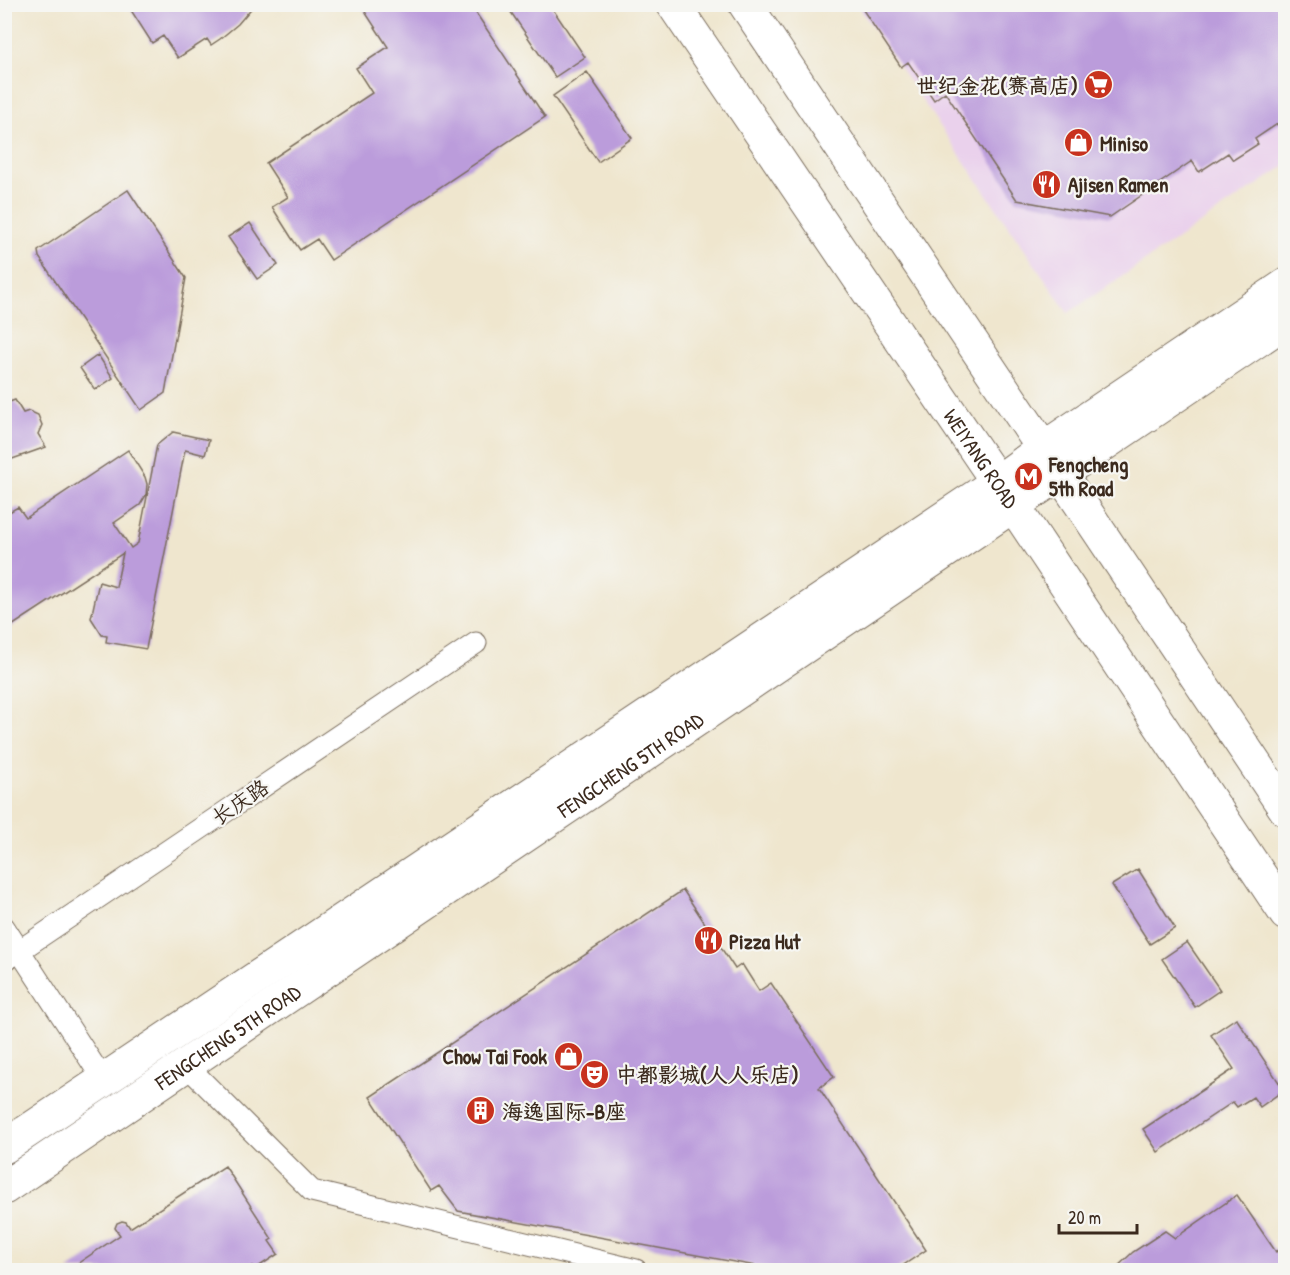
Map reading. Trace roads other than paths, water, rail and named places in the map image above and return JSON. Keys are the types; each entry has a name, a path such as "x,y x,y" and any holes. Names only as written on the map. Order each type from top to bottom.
{"main road":[{"name":"WEIYANG ROAD","path":"673,4 1286,914"},
{"path":"745,4 1286,810"},
{"name":"FENGCHENG 5TH ROAD","path":"4,1188 186,1065 1052,461 1286,285"},
{"name":"FENGCHENG 5TH ROAD","path":"1052,461 1286,321"},
{"name":"FENGCHENG 5TH ROAD","path":"4,1147 1004,494"}],"street":[{"name":"长庆路","path":"13,955 476,643"},
{"path":"4,927 13,955 104,1080"},
{"path":"186,1065 312,1191 636,1270"}],"place":[{"name":"世纪金花(赛高店)","path":"1099,85"},
{"name":"Miniso","path":"1079,143"},
{"name":"Ajisen Ramen","path":"1047,184"},
{"name":"Fengcheng 5th Road","path":"1028,476"},
{"name":"Pizza Hut","path":"708,941"},
{"name":"Chow Tai Fook","path":"568,1056"},
{"name":"中都影城(人人乐店)","path":"595,1074"},
{"name":"海逸国际-B座","path":"481,1111"}]}
